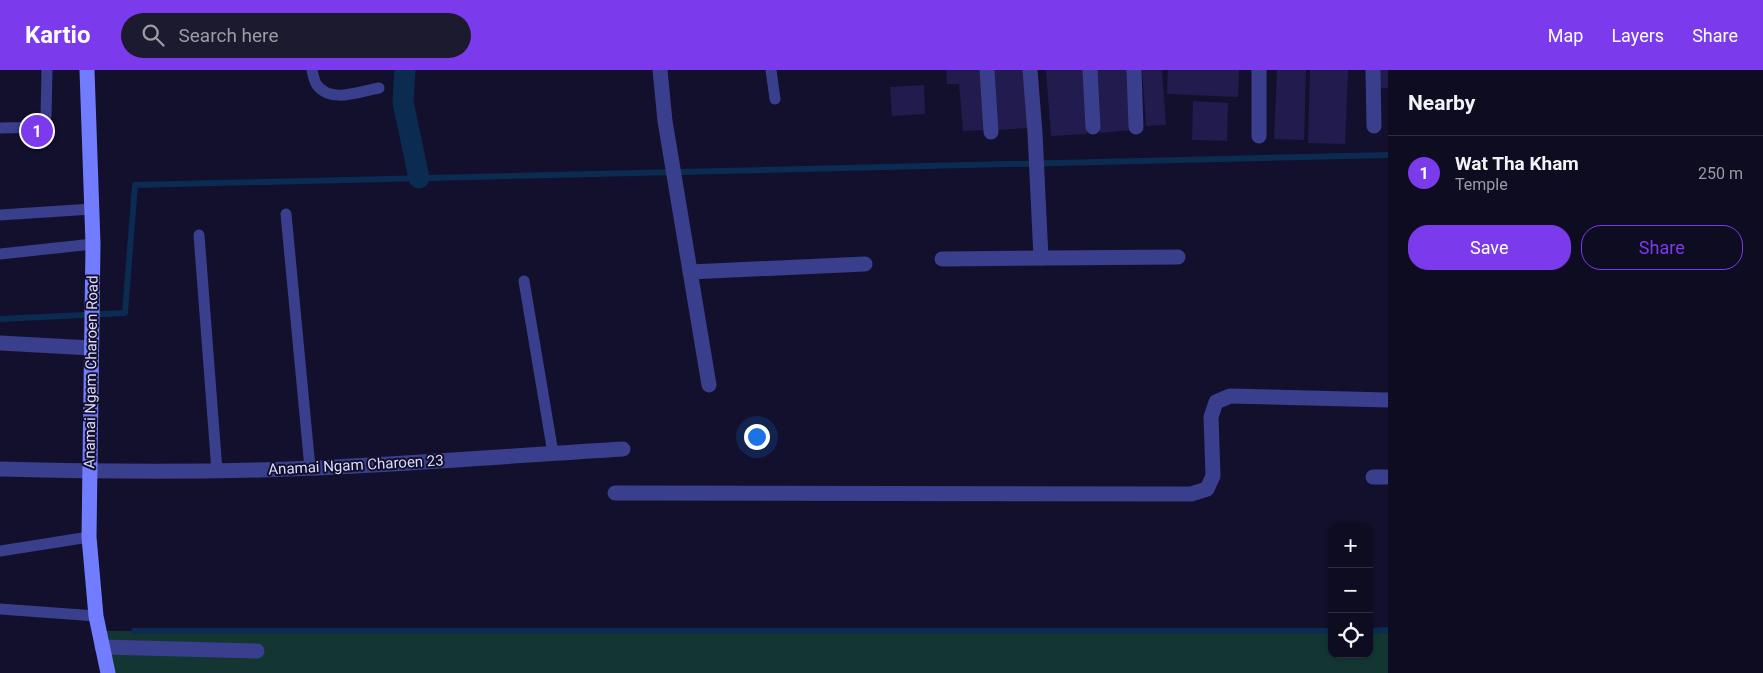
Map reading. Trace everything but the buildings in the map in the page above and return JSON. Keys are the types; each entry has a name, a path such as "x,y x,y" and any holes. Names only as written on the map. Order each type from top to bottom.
{"street":[{"name":"Anamai Ngam Charoen Road","path":"87,70 93,244 89,537 96,616 108,673"},
{"path":"660,70 665,120 709,385"},
{"path":"986,70 991,132"},
{"path":"1030,70 1036,133 1041,258"},
{"path":"1090,70 1093,127"},
{"path":"1134,70 1136,127"},
{"path":"1258,136 1259,70"},
{"path":"1374,70 1381,104 1374,126"},
{"path":"942,259 1178,257"},
{"path":"690,272 865,264"},
{"path":"0,344 91,348"},
{"path":"615,493 1191,494 1207,489 1213,476 1211,417 1216,402 1230,396 1388,400"},
{"name":"Anamai Ngam Charoen 23","path":"0,469 217,471 310,468 623,449"},
{"path":"102,647 258,651"}],"lane":[{"path":"0,128 36,126 43,122 46,116 47,70"},
{"path":"312,70 316,84 324,92 335,96 379,88"},
{"path":"771,70 775,99"},
{"path":"0,215 92,209"},
{"path":"286,214 310,468"},
{"path":"199,235 217,471"},
{"path":"0,254 93,244"},
{"path":"524,281 553,453"},
{"path":"0,552 89,537"},
{"path":"0,609 96,616"}],"green space":[{"path":"97,631 1328,632 1328,658 1373,658 1373,632 1388,632 1388,673 105,673"}],"waterway":[{"path":"405,70 403,102 419,178"},
{"path":"0,319 125,313 135,185 1388,155"},
{"path":"1373,631 1388,630"},
{"path":"134,631 1328,631"}],"place":[{"name":"Wat Tha Kham","path":"37,131"}]}
